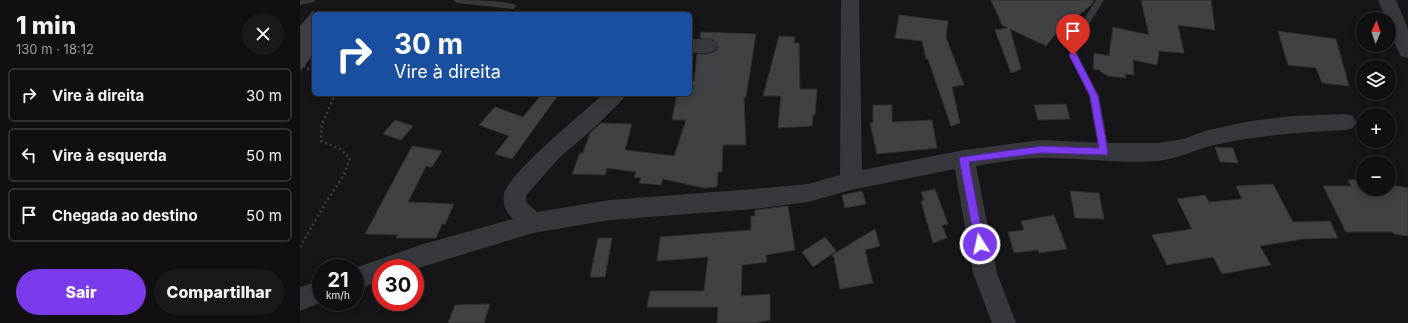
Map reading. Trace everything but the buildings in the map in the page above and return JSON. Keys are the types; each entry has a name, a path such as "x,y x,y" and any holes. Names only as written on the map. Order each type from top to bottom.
{"street":[{"path":"850,0 851,181"},
{"path":"1387,0 1408,51"},
{"path":"533,223 515,206 515,194 522,184 552,152 614,96"},
{"path":"412,259 533,223 610,210 754,199 808,193 851,181 892,172 964,159 1041,150 1158,152 1184,147 1208,138 1250,129 1292,124 1346,122"},
{"path":"964,159 985,273 1004,323"},
{"path":"300,299 312,294"}],"lane":[{"path":"300,2 311,0"},
{"path":"457,0 516,3"},
{"path":"1100,0 1073,43 1073,55 1094,96 1104,152"},
{"path":"509,12 516,3"}],"path":[{"path":"300,62 312,72"},
{"path":"300,247 326,202 344,175 350,158 340,149 321,140 322,124 334,99 332,96"}],"route":[{"path":"980,244 964,159 1041,150 1104,152 1094,96 1073,55"}]}
